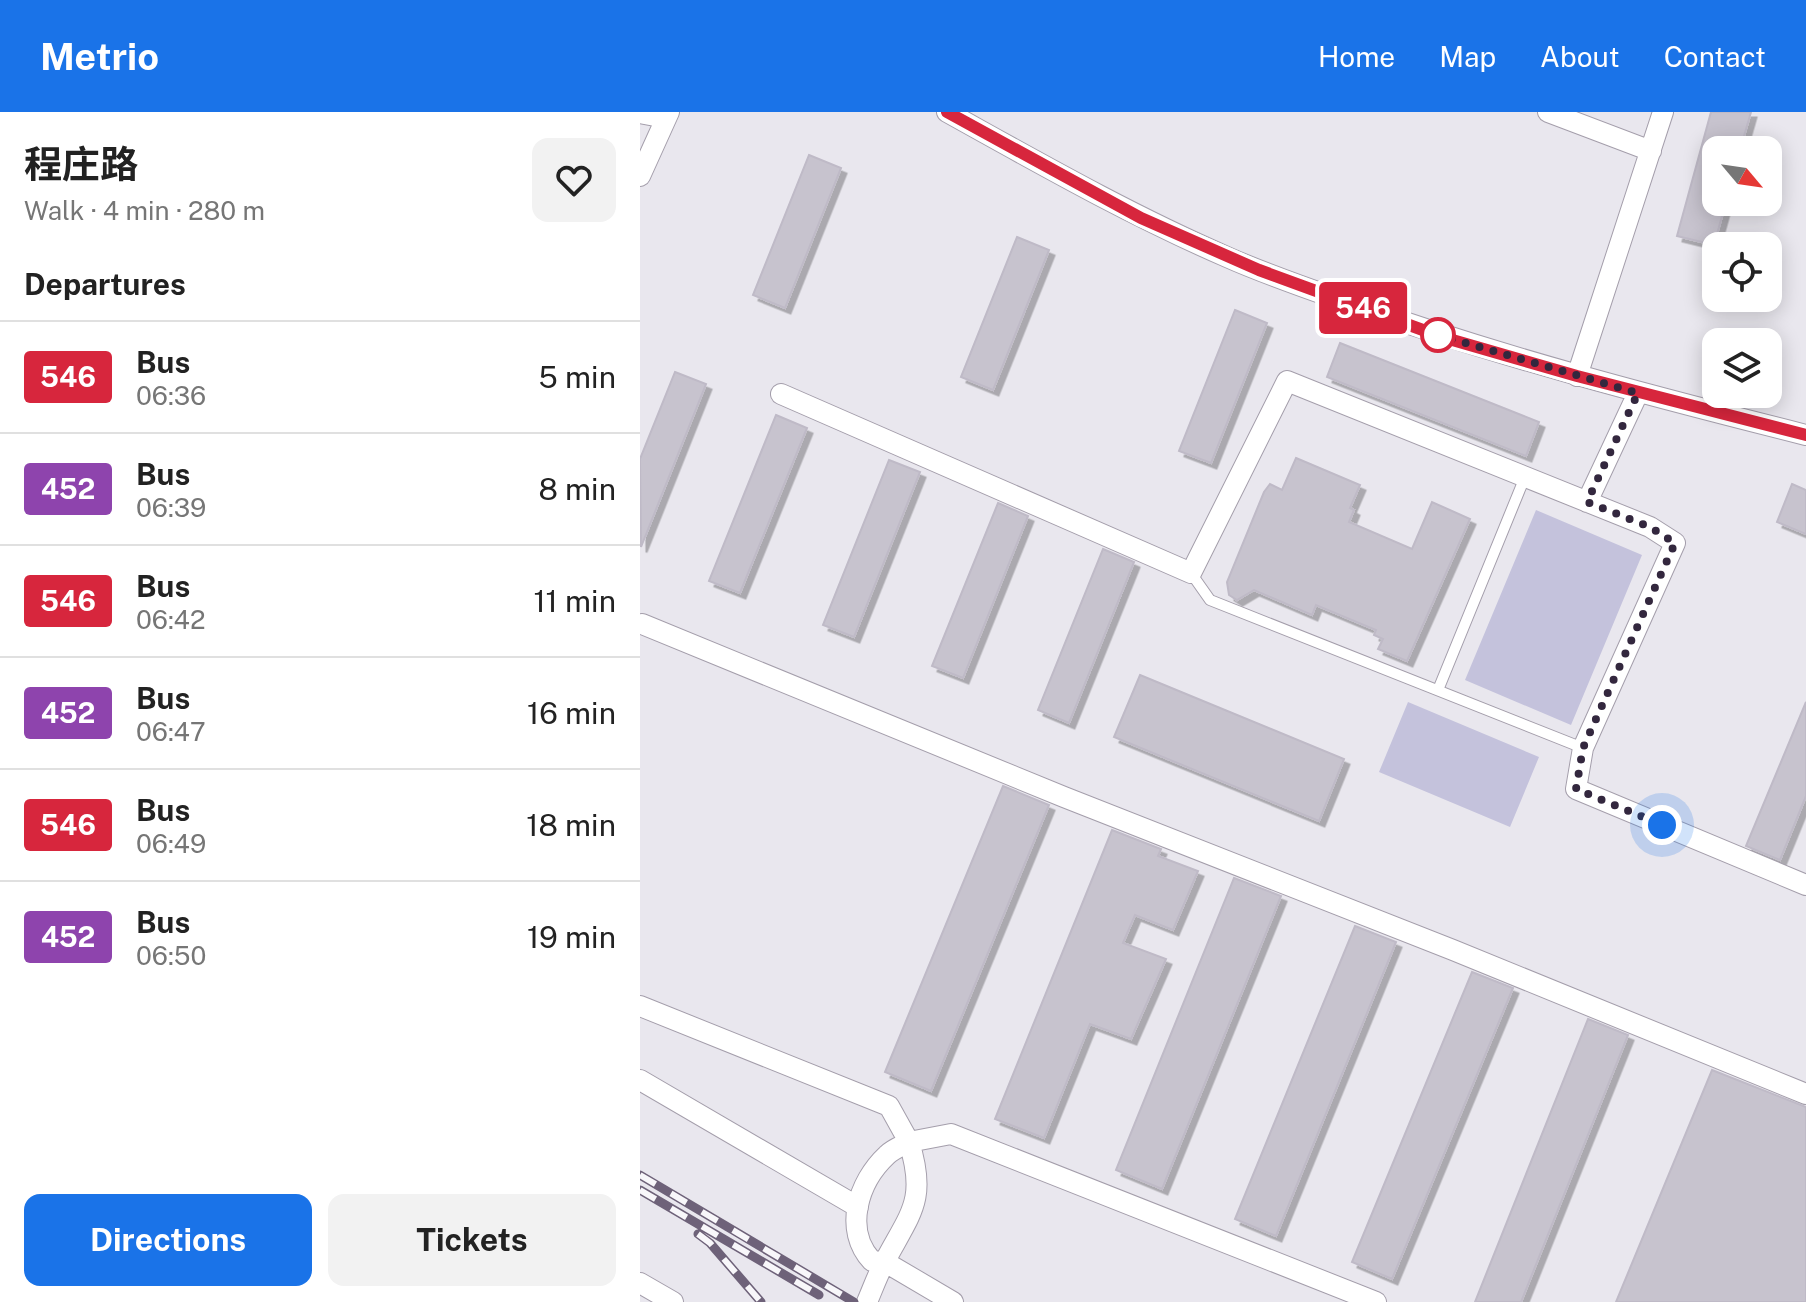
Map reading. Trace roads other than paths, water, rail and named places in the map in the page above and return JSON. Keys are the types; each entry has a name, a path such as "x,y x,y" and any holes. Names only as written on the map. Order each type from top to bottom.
{"street":[{"path":"947,112 1088,190 1229,258 1442,337 1638,393 1806,435"},
{"path":"1548,112 1651,151"},
{"path":"1577,376 1663,112"},
{"path":"640,113 668,115 640,176"},
{"path":"781,394 1191,573 1287,381 1650,527 1675,543 1583,748 1576,789 1806,885"},
{"path":"1587,502 1638,393"},
{"path":"641,625 1806,1094"},
{"path":"640,1006 889,1106 909,1142 917,1168 917,1197 910,1220 885,1262 867,1302"},
{"path":"640,1080 858,1207"},
{"path":"953,1302 885,1262 872,1261 861,1249 854,1221 864,1185 888,1153 909,1142 951,1134 1376,1302"},
{"path":"640,1283 673,1302"}],"lane":[{"path":"1438,690 1525,477"},
{"path":"1191,573 1210,600 1583,748"}],"railway":[{"path":"640,1175 854,1302"},
{"path":"640,1190 819,1295"},
{"path":"698,1234 710,1243 761,1302"}]}
